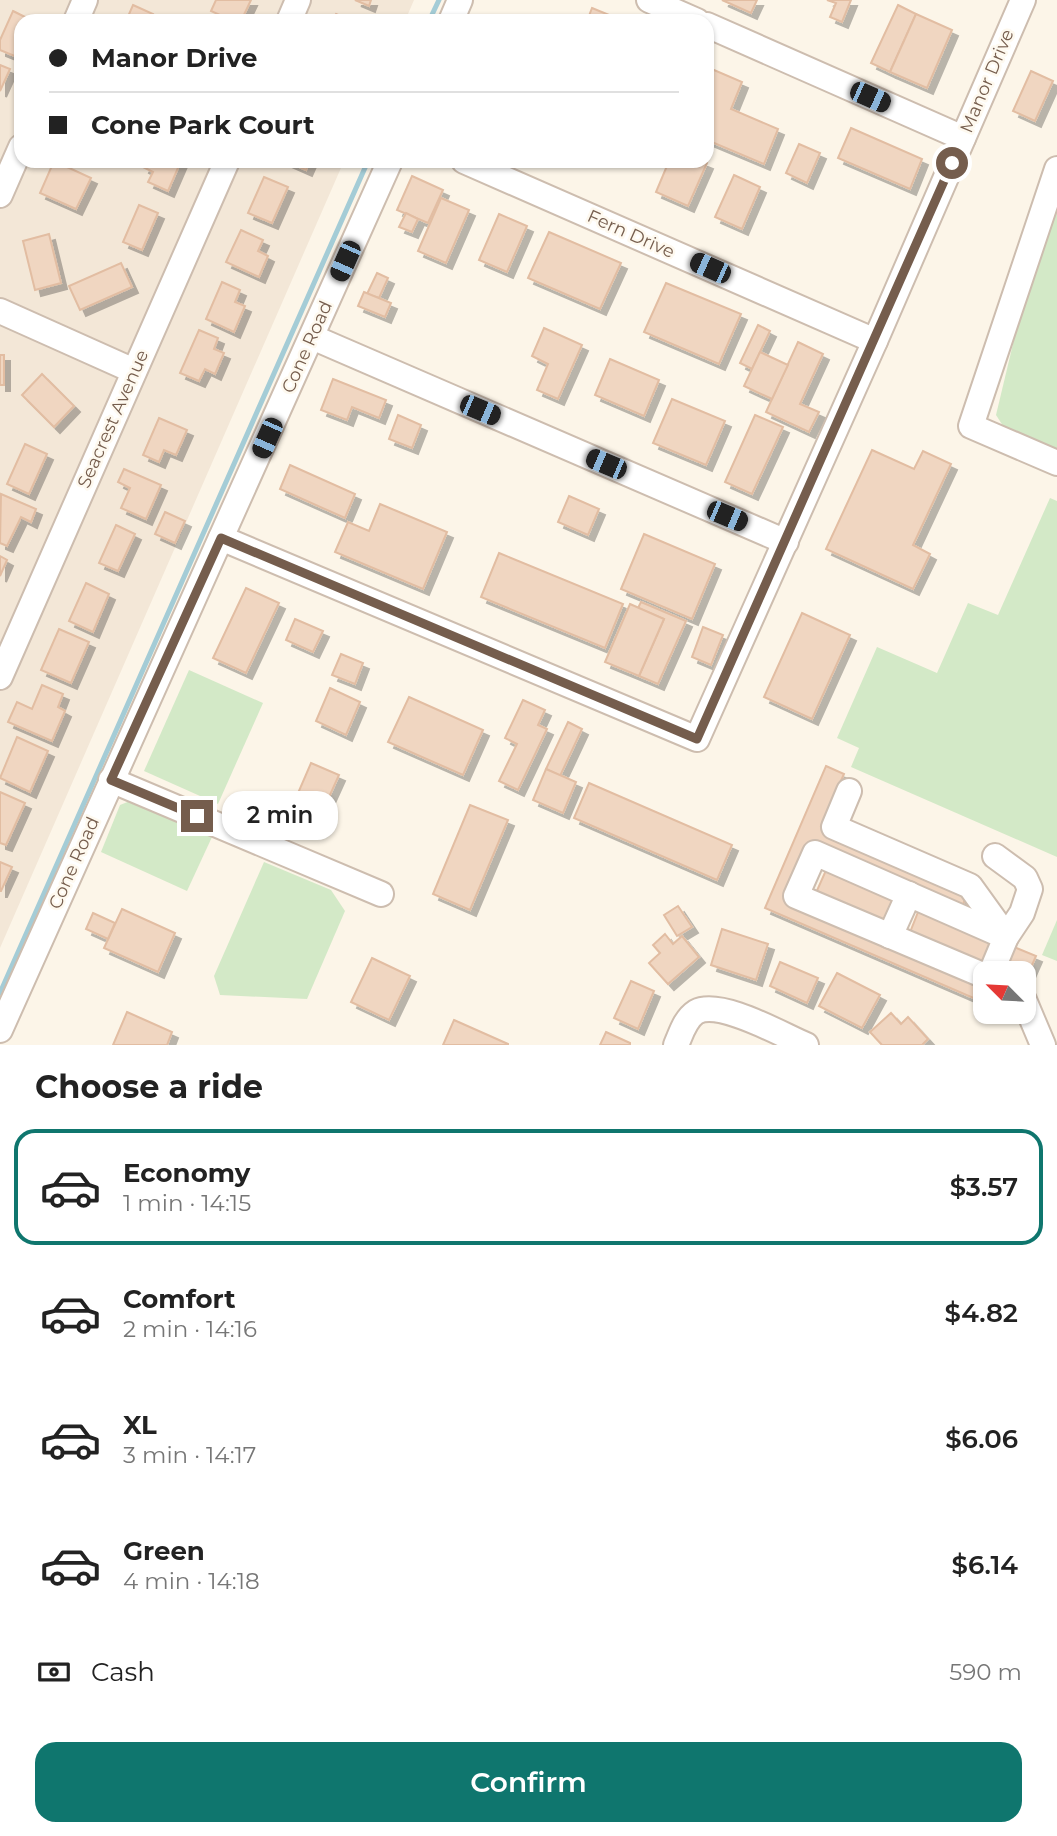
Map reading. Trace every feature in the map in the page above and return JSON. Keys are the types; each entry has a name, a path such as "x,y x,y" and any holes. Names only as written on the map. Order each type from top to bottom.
{"street":[{"path":"649,0 681,14"},
{"name":"Manor Drive","path":"221,538 697,739 875,341 1023,0"},
{"path":"714,28 963,138"},
{"path":"0,195 14,163"},
{"name":"Seacrest Avenue","path":"0,677 224,168"},
{"name":"Cone Road","path":"0,1030 387,168"},
{"name":"Fern Drive","path":"480,168 875,341"},
{"path":"1057,169 971,426 1057,463"},
{"path":"0,311 134,371"},
{"path":"312,337 786,542"},
{"path":"111,780 382,894"},
{"path":"849,791 834,827 970,886 1006,937"},
{"path":"973,971 796,896 815,853 1006,937"},
{"path":"995,856 1025,878 1030,889 1022,912 1006,937 996,961"},
{"path":"890,936 909,894"},
{"path":"676,1045 688,1018 697,1012 715,1008 806,1045"},
{"path":"1034,1024 1043,1045"}],"shaded area":[{"path":"0,0 414,0 408,14 14,14 14,168 341,168 0,948"}],"green space":[{"path":"1057,209 1057,453 1007,432 996,415 1024,298"},
{"path":"1050,498 1057,501 1057,857 851,767 859,748 837,738 877,647 937,673 968,603 998,615"},
{"path":"189,670 263,703 218,804 144,771"},
{"path":"130,801 212,837 187,891 101,852 120,805"},
{"path":"264,862 331,890 345,911 307,999 220,995 214,976"},
{"path":"1057,920 1057,961 1042,955"}],"building":[{"path":"216,0 251,0 244,14 218,14 211,11"},
{"path":"355,0 371,0 369,6"},
{"path":"722,0 757,0 751,13"},
{"path":"827,0 851,0 842,22 830,17 836,3"},
{"path":"133,5 153,14 129,14"},
{"path":"898,5 916,14 890,72 871,63"},
{"path":"592,8 607,14 590,14"},
{"path":"13,11 19,14 14,14 14,56 0,50 0,40"},
{"path":"916,14 952,30 927,88 890,72"},
{"path":"0,65 10,69 0,91"},
{"path":"714,70 742,82 731,109 778,129 764,164 714,143"},
{"path":"1031,71 1053,81 1035,121 1013,111"},
{"path":"851,128 922,159 910,189 838,158"},
{"path":"799,144 820,153 807,183 786,173"},
{"path":"51,168 69,168 91,178 76,209 40,193"},
{"path":"145,168 178,168 168,191 148,182 153,172"},
{"path":"666,168 705,168 688,206 656,192"},
{"path":"734,175 760,187 742,229 715,217"},
{"path":"412,176 443,190 428,223 397,210"},
{"path":"264,177 288,187 272,223 248,213"},
{"path":"441,198 469,210 446,263 418,251"},
{"path":"139,205 158,213 142,250 123,242"},
{"path":"406,213 418,219 412,232 399,227"},
{"path":"499,214 527,226 507,272 479,260"},
{"path":"241,230 263,240 258,251 268,256 259,277 226,262"},
{"path":"549,232 621,263 600,309 528,278"},
{"path":"49,234 61,283 35,290 23,241"},
{"path":"121,263 132,287 80,310 69,286"},
{"path":"377,273 388,278 379,298 367,294"},
{"path":"222,282 240,290 235,302 245,306 234,332 206,319"},
{"path":"666,283 741,314 719,364 644,332"},
{"path":"364,292 391,303 385,317 358,306"},
{"path":"758,325 770,331 752,369 740,363"},
{"path":"544,328 582,345 558,399 537,390 548,364 532,356"},
{"path":"199,330 218,338 214,349 224,353 215,374 205,369 199,381 180,373"},
{"path":"798,342 823,354 800,404 819,412 809,432 766,412"},
{"path":"760,352 788,365 772,399 744,386"},
{"path":"0,355 4,355 4,385 0,385"},
{"path":"610,359 659,380 644,416 595,395"},
{"path":"42,374 74,406 54,427 22,395"},
{"path":"333,379 386,400 379,418 352,407 347,420 321,410"},
{"path":"672,399 725,421 706,465 653,443"},
{"path":"398,415 421,425 412,448 389,439"},
{"path":"755,415 783,427 752,494 725,482"},
{"path":"159,418 187,430 176,455 164,450 159,462 143,455"},
{"path":"25,444 47,454 29,494 7,484"},
{"path":"872,450 914,469 923,451 951,464 913,545 930,554 913,589 826,549"},
{"path":"290,465 355,494 345,518 280,489"},
{"path":"124,469 161,485 146,519 121,508 130,488 118,482"},
{"path":"1,494 36,509 31,522 21,517 7,546 0,543"},
{"path":"569,496 599,509 588,535 558,522"},
{"path":"380,504 447,532 423,589 335,552 348,522 369,531"},
{"path":"165,512 185,521 175,543 155,534"},
{"path":"116,525 135,534 118,571 99,563"},
{"path":"644,534 715,564 692,619 621,589"},
{"path":"499,553 623,604 605,648 481,597"},
{"path":"0,556 7,560 0,576"},
{"path":"86,583 109,594 93,632 69,621"},
{"path":"246,588 279,603 246,673 213,658"},
{"path":"641,602 686,621 658,684 639,676 664,619 638,608"},
{"path":"630,604 664,619 639,676 605,662"},
{"path":"802,613 850,635 812,719 764,697"},
{"path":"295,619 323,631 313,652 286,640"},
{"path":"703,627 723,635 711,665 692,657"},
{"path":"59,629 89,642 71,683 41,670"},
{"path":"341,654 363,663 355,684 332,675"},
{"path":"42,685 63,694 58,707 65,711 52,741 8,722 17,702 32,709"},
{"path":"330,688 360,702 346,735 316,721"},
{"path":"409,697 483,730 463,775 388,742"},
{"path":"523,700 545,710 538,725 547,729 518,790 499,781 517,744 505,738"},
{"path":"568,722 582,729 560,776 546,769"},
{"path":"17,737 48,751 30,792 0,778"},
{"path":"311,763 339,775 316,826 289,814"},
{"path":"826,766 844,774 821,826 969,890 962,907 815,843 791,898 973,976 973,998 765,908"},
{"path":"546,769 576,782 563,813 533,800"},
{"path":"589,783 732,845 717,880 574,818"},
{"path":"0,792 25,803 6,845 0,843"},
{"path":"470,805 508,820 470,910 433,894"},
{"path":"0,862 12,867 1,891 0,891"},
{"path":"827,868 900,899 888,926 815,895"},
{"path":"678,906 692,927 677,936 664,915"},
{"path":"920,907 994,938 985,961 973,962 909,935"},
{"path":"122,909 175,933 158,972 104,948"},
{"path":"93,913 115,923 108,939 86,929"},
{"path":"722,929 768,944 756,980 711,965"},
{"path":"665,934 673,944 682,936 699,957 668,984 649,963 660,953 653,945"},
{"path":"1014,947 1036,956 1034,961 1008,961"},
{"path":"372,958 410,976 389,1020 351,1002"},
{"path":"780,962 818,978 807,1003 770,986"},
{"path":"837,973 880,995 862,1028 819,1006"},
{"path":"631,981 654,991 638,1029 614,1018"},
{"path":"127,1012 172,1032 167,1045 113,1045"},
{"path":"891,1013 901,1024 908,1017 928,1039 922,1045 882,1045 870,1032"},
{"path":"454,1020 508,1044 508,1045 443,1045"},
{"path":"606,1032 630,1043 630,1045 600,1045"}],"waterway":[{"path":"432,14 439,0"},
{"path":"0,993 365,168"}],"route":[{"path":"197,816 111,780 221,538 697,739 952,163"}]}
